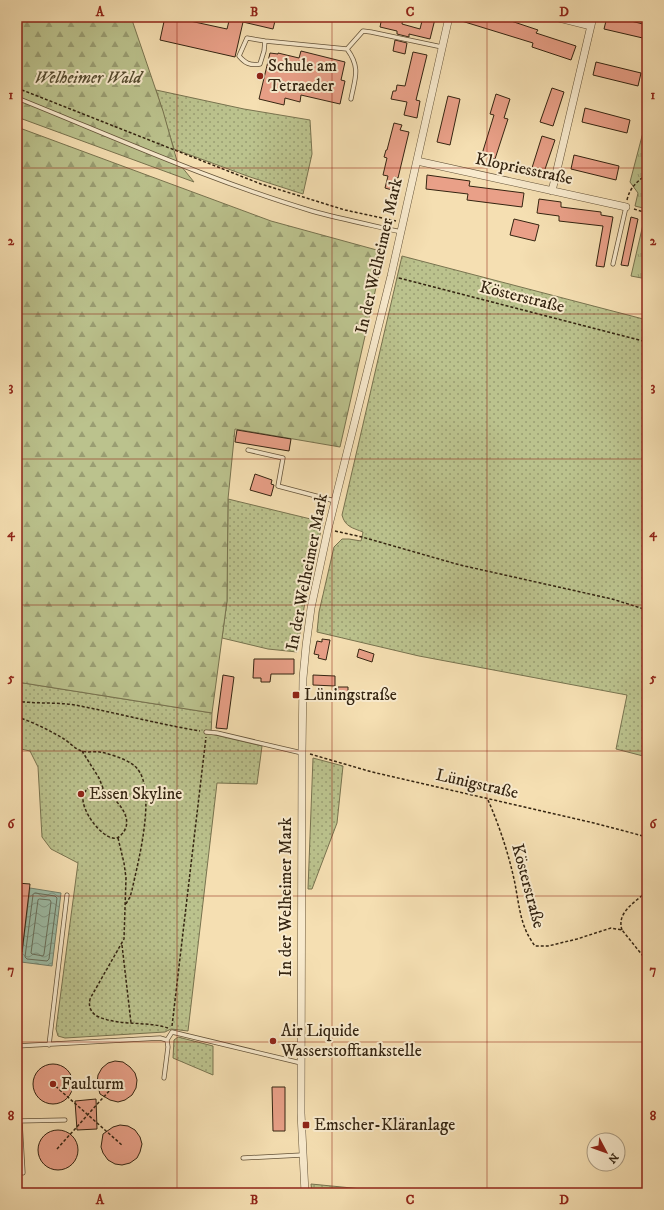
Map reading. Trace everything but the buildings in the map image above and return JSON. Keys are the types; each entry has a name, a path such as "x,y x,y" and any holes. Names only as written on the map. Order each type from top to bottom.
{"street":[{"name":"In der Welheimer Mark","path":"305,1193 302,1155 301,1063 302,753 303,678 306,646 311,608 328,529 391,276 449,17"},
{"path":"555,17 591,26"},
{"path":"552,191 593,17"},
{"name":"Klopriesstraße","path":"417,161 626,207"}],"lane":[{"path":"347,49 363,31 442,48"},
{"path":"265,41 260,64 254,65 245,62 239,56 247,38 347,49 356,64 351,99"},
{"path":"17,98 186,167 281,201 337,217 401,232"},
{"path":"613,264 626,207"},
{"path":"248,450 283,458 278,486 335,500"},
{"path":"206,732 217,733 302,753"},
{"path":"49,1045 67,895"},
{"path":"164,1078 168,1047 167,1040 172,1032 301,1063"},
{"path":"17,1046 160,1038 167,1040"},
{"path":"23,1173 18,1121 65,1120"},
{"path":"243,1158 302,1155"}],"path":[{"path":"17,38 22,17"},
{"path":"17,88 261,184 345,210 403,223"},
{"path":"647,174 635,183 629,191 626,207 647,213"},
{"name":"Kösterstraße","path":"391,276 647,342"},
{"path":"328,529 362,537 460,565 612,599 647,610"},
{"path":"17,701 74,705 206,732 172,1021 172,1032"},
{"path":"17,717 54,733 82,751 99,778 103,788"},
{"path":"82,751 101,752 126,761 140,771 144,781 146,817 132,890 126,904"},
{"name":"Lünigstraße","path":"302,753 314,754 372,772 488,800 594,823 647,837"},
{"path":"92,787 103,788 110,793 122,807 127,820 126,829 118,838 113,838 100,830 89,816 84,805 83,797 87,789 92,787"},
{"name":"Kösterstraße","path":"488,800 496,817 504,842 514,878 521,917 527,933 535,946 548,946 577,939 611,928 622,930"},
{"path":"118,838 125,870 126,904 124,939 122,946 94,991 89,1003 91,1010 97,1016 104,1019 167,1027 172,1032"},
{"path":"647,891 624,911 620,924 622,930 647,961"},
{"path":"122,946 131,1023"},
{"path":"57,1149 118,1081"},
{"path":"52,1083 123,1146"}],"green space":[{"name":"Welheimer Wald","path":"17,17 131,17 163,111 177,161 194,182 17,117"},
{"path":"156,90 244,109 310,120 312,154 303,194 250,177 174,149"},
{"path":"647,117 647,209 635,206 638,193 630,182"},
{"path":"17,127 271,221 384,252 340,447 235,429 228,499 227,601 212,713 17,682"},
{"path":"645,216 647,216 647,279 631,276"},
{"path":"402,256 647,320 647,757 616,749 627,695 419,656 317,632 319,612 334,547 342,539 361,541 363,532 347,525 342,515"},
{"path":"228,499 323,522 307,589 297,652 268,649 222,638 227,601"},
{"path":"17,682 212,713 211,734 262,746 257,784 217,783 188,1031 171,1029 165,1032 65,1038 58,1036 56,1029 78,863 51,849 42,837 38,767 30,751 17,748"},
{"path":"313,758 343,766 337,823 312,889 308,889"},
{"path":"178,1037 213,1046 213,1075 173,1058 174,1040"},
{"path":"311,1184 403,1193 312,1193"}],"water":[{"path":"30,888 61,893 52,966 21,962"}],"place":[{"name":"Schule am Tetraeder","path":"260,76"},
{"name":"Lüningstraße","path":"296,695"},
{"name":"Essen Skyline","path":"81,794"},
{"name":"Air Liquide Wasserstofftankstelle","path":"273,1041"},
{"name":"Faulturm","path":"53,1084"},
{"name":"Emscher-Kläranlage","path":"306,1125"}]}
